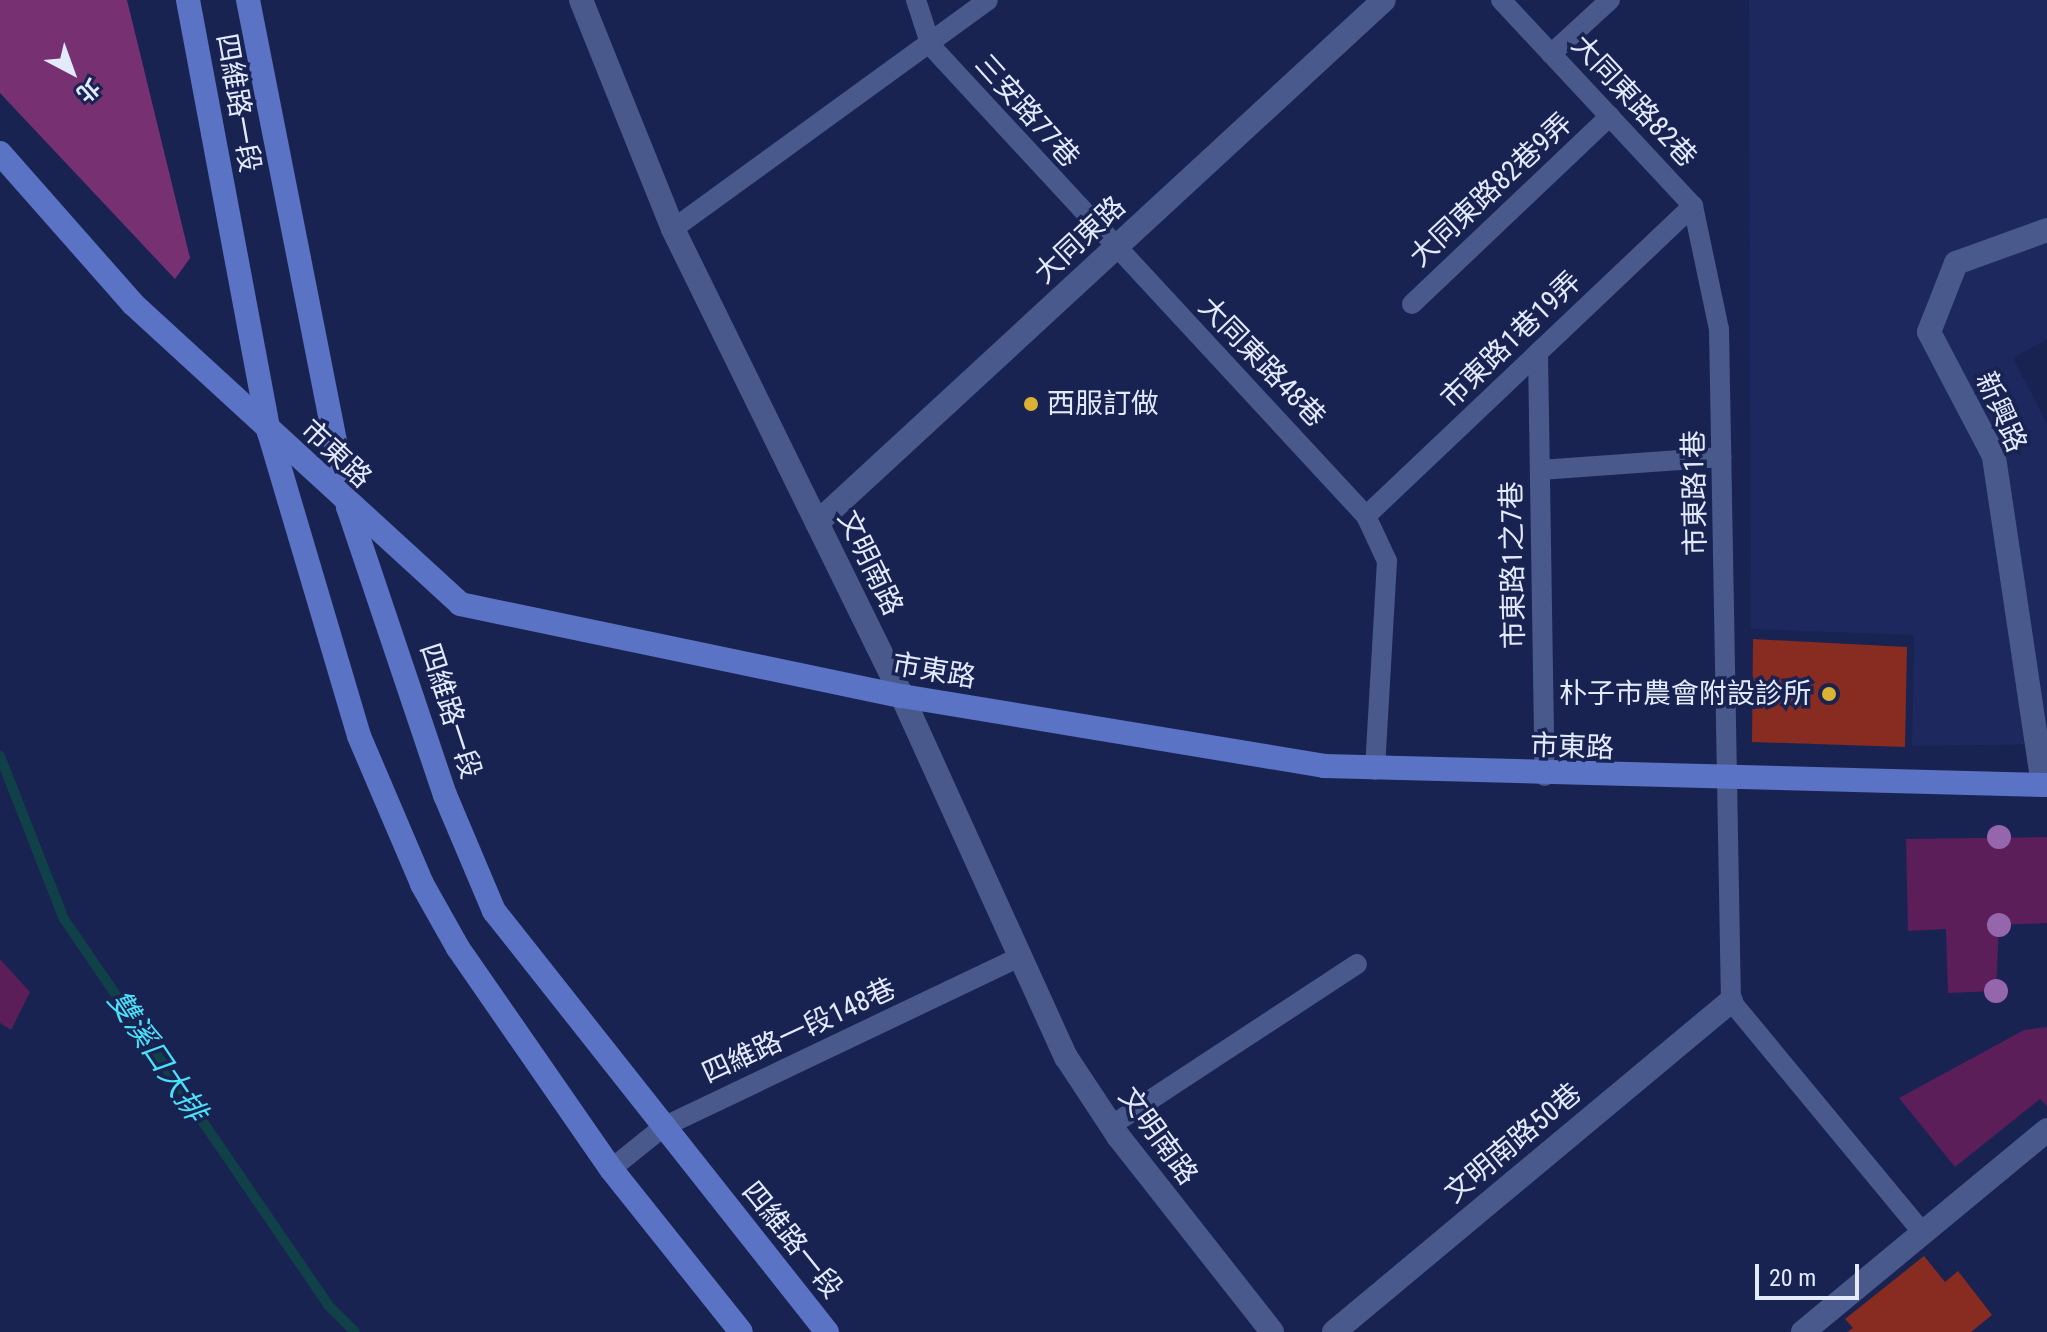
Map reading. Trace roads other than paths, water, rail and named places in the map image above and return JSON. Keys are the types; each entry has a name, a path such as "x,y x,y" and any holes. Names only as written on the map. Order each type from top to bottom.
{"street":[{"name":"四維路一段","path":"188,0 269,432 359,736 422,884 611,1169 741,1332"},
{"name":"四維路一段","path":"248,0 348,507 445,795 494,911 827,1332"},
{"name":"文明南路","path":"581,0 673,229 902,696 1066,1057 1112,1125 1272,1332"},
{"name":"大同東路","path":"817,523 1384,0"},
{"name":"市東路","path":"0,153 133,304 348,507 460,604 902,696 1375,770 1729,782 2045,785"},
{"name":"新興路","path":"2045,785 1994,456 1929,332 1956,263 2047,230"},
{"name":"文明南路50巷","path":"1334,1332 1731,1001"},
{"path":"1803,1332 2047,1130"}],"lane":[{"name":"三安路77巷","path":"916,0 931,46 1114,249"},
{"path":"673,229 931,46 988,0"},
{"name":"大同東路82巷","path":"1501,0 1693,206"},
{"path":"1551,54 1610,0"},
{"name":"大同東路82巷9弄","path":"1412,304 1610,116"},
{"name":"市東路1巷19弄","path":"1366,516 1693,206"},
{"name":"市東路1巷","path":"1693,206 1719,329 1731,1001"},
{"name":"大同東路48巷","path":"1114,249 1366,516 1387,561 1375,770"},
{"name":"市東路1之7巷","path":"1538,353 1545,776"},
{"path":"1540,470 1722,457"},
{"name":"四維路一段148巷","path":"611,1169 663,1127 1020,957"},
{"path":"1112,1125 1357,964"},
{"path":"1731,1001 1922,1232"}],"waterway":[{"name":"雙溪口大排","path":"0,756 64,919 328,1305 355,1332"}],"place":[{"name":"西服訂做","path":"1031,404"},
{"name":"朴子市農會附設診所","path":"1829,694"}]}
